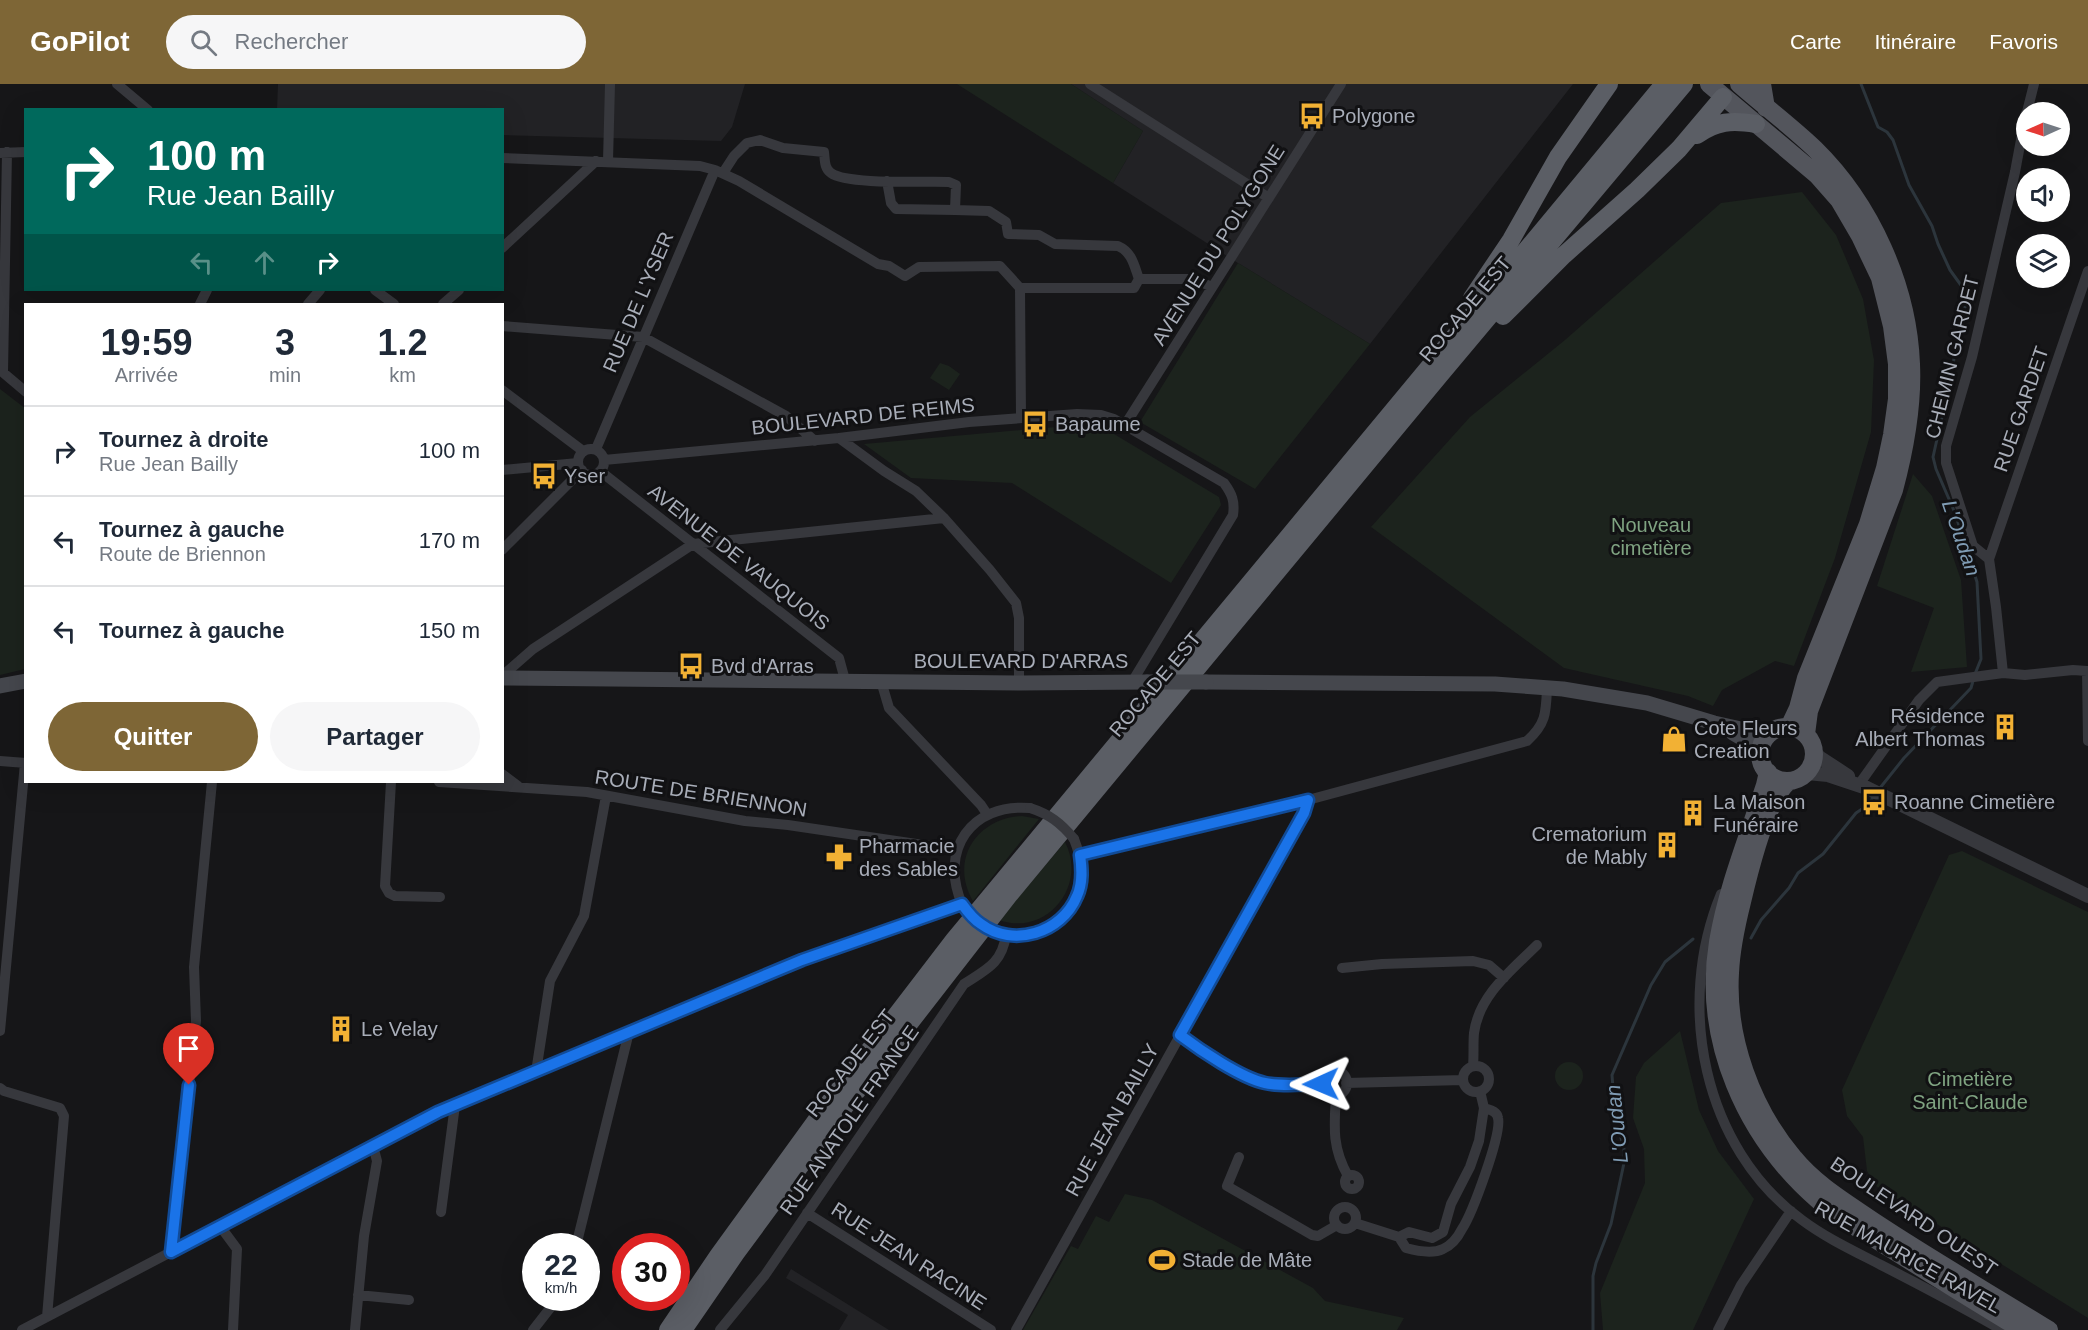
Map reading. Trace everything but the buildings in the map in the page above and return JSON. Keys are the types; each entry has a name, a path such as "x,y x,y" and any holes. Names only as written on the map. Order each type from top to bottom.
{"highway":[{"path":"1454,335 1462,312 1511,240 1558,158 1609,84"},
{"name":"ROCADE EST","path":"668,1330 718,1256 826,1107 954,940 1454,335 1675,87"},
{"name":"ROCADE EST","path":"683,1330 736,1253 828,1128 1009,895 1675,87"},
{"path":"1679,149 1728,90"},
{"path":"1438,376 1454,368 1527,291 1679,149 1702,131 1718,123 1728,121 1756,124"}],"main road":[{"path":"1709,84 1728,90 1756,124 1780,142 1826,184 1850,218 1880,278 1892,326 1897,364 1897,399 1892,435 1868,524 1806,678 1798,708 1789,727"},
{"path":"1739,84 1814,149 1842,180 1861,207 1894,274 1903,307 1911,364 1908,425 1894,490 1809,711 1806,734"},
{"path":"1762,84 1766,108"},
{"name":"BOULEVARD D'ARRAS","path":"504,677 1019,683 1495,684 1563,689 1647,703 1714,723 1768,735"},
{"path":"0,686 24,681"},
{"name":"BOULEVARD D'ARRAS","path":"1714,723 1745,740 1760,752"},
{"path":"1789,727 1806,734 1813,744 1814,751 1814,759 1807,773 1789,781 1776,778 1768,772 1762,762 1760,752 1768,735 1780,728 1789,727"},
{"name":"BOULEVARD OUEST","path":"1768,772 1759,830 1732,943 1729,992 1732,1025 1740,1057 1753,1090 1773,1127 1794,1158 1838,1198 1895,1236 2049,1330"},
{"name":"BOULEVARD OUEST","path":"1789,781 1775,798 1726,903 1718,943 1715,987 1721,1042 1730,1074 1752,1123 1780,1163 1820,1202 1862,1232 2022,1330"}],"street":[{"path":"117,84 146,108"},
{"path":"608,161 610,84"},
{"path":"1090,84 1269,198"},
{"name":"AVENUE DU POLYGONE","path":"1125,425 1341,84"},
{"name":"CHEMIN GARDET","path":"2029,102 2034,84"},
{"name":"RUE DE L'YSER","path":"596,449 643,337 719,172 747,143 760,140 783,148 824,152 825,166 830,173 840,178 887,181"},
{"path":"24,152 3,152 2,371 24,390"},
{"name":"CHEMIN GARDET","path":"1989,559 1972,546 1946,463 1946,446 1972,357 2018,156"},
{"path":"504,158 700,166 719,172 878,264 889,266 905,276 919,267 1000,266 1020,288 1021,418"},
{"path":"504,246 596,161"},
{"path":"955,210 956,185 949,182 887,181 891,203 896,209 989,212 1006,222 1008,234 1039,235 1055,244 1118,246 1126,249 1132,258 1139,279 1134,288 1020,288"},
{"name":"RUE GARDET","path":"1989,559 2088,271"},
{"path":"1139,279 1194,279 1212,287"},
{"path":"309,303 319,291"},
{"path":"376,291 393,303"},
{"path":"444,303 458,291"},
{"path":"504,326 643,337 786,416 815,441"},
{"path":"504,392 583,451"},
{"name":"BOULEVARD DE REIMS","path":"604,460 815,441 969,422 1077,414 1101,415 1125,425 1224,483 1232,493 1234,504 1233,515 1140,682"},
{"path":"839,438 916,491 944,518 1016,603 1019,618 1019,683"},
{"path":"588,448 596,449 604,460 602,468 589,475 580,466 579,457 588,448"},
{"path":"504,471 580,466"},
{"path":"504,548 580,466"},
{"name":"AVENUE DE VAUQUOIS","path":"600,471 839,658 845,680"},
{"path":"504,675 533,649 693,544 944,518"},
{"path":"1989,559 2002,674"},
{"path":"1864,786 1919,700 1937,682 1989,675 2087,670 2088,741"},
{"path":"881,681 889,708 987,814"},
{"path":"1080,855 1308,800 1527,741 1538,732 1545,718 1547,688"},
{"path":"1814,751 1819,757 1881,795 2087,894"},
{"path":"0,761 24,763"},
{"path":"0,1031 4,950 24,772"},
{"path":"1807,773 1828,775 1864,786"},
{"path":"504,776 519,787"},
{"path":"171,1252 196,1021 194,967 212,783"},
{"path":"391,783 385,886 388,893 395,896 440,897"},
{"name":"ROUTE DE BRIENNON","path":"455,783 587,792 745,821 788,825 957,850"},
{"path":"536,1072 550,981 584,916 606,796"},
{"name":"RUE JEAN BAILLY","path":"1016,1330 1304,813 1308,800"},
{"path":"1015,807 1030,808 1047,814 1062,824 1074,839 1080,855 1082,876 1077,896 1071,908 1049,928 1036,934 1006,935 980,924 962,904 953,877 957,850 964,836 987,814 1015,807"},
{"name":"RUE MAURICE RAVEL","path":"1759,830 1720,897 1708,932 1700,998 1701,1042 1707,1076 1723,1121 1741,1153 1767,1190 1791,1211 1826,1236 1952,1301 2002,1330"},
{"path":"22,1330 373,1146 455,1106 802,960 962,904"},
{"name":"RUE ANATOLE FRANCE","path":"720,1330 765,1275 964,984 986,970 1001,956 1006,935"},
{"path":"1473,1066 1474,1032 1486,1000 1537,945"},
{"path":"1342,968 1382,964 1473,961 1489,965 1504,978"},
{"path":"579,1233 629,1032"},
{"path":"1180,1035 1244,1074 1264,1083 1321,1084"},
{"path":"1473,1066 1483,1068 1488,1076 1488,1085 1480,1091 1467,1089 1463,1080 1465,1071 1473,1066"},
{"path":"1321,1084 1325,1074 1334,1071 1344,1075 1345,1090 1336,1096"},
{"path":"1346,1083 1463,1080"},
{"path":"1321,1084 1326,1093 1336,1096"},
{"path":"0,1088 60,1108 64,1116 47,1317"},
{"path":"1399,1237 1409,1232 1432,1238 1443,1232 1451,1204 1470,1167 1479,1141 1484,1108 1480,1091"},
{"path":"1336,1096 1334,1132 1336,1151 1348,1176 1345,1183 1352,1189 1348,1208"},
{"path":"441,1212 455,1106"},
{"path":"1355,1223 1399,1237 1406,1248 1413,1250 1442,1250 1453,1242 1464,1227 1493,1151 1498,1116 1495,1112 1484,1108"},
{"path":"355,1330 364,1236 377,1161 373,1146"},
{"path":"1239,1157 1227,1186 1312,1235 1318,1236 1337,1225"},
{"path":"1342,1208 1348,1208 1356,1215 1352,1227 1344,1229 1337,1225 1334,1217 1342,1208"},
{"path":"1718,1330 1745,1277 1791,1211"},
{"name":"RUE JEAN RACINE","path":"807,1213 991,1330"},
{"path":"220,1226 237,1249 232,1330"},
{"path":"358,1295 409,1300"},
{"path":"533,1330 548,1311"}],"shaded area":[{"path":"278,84 745,84 732,127 721,141 504,135 504,108 277,108"},
{"path":"1071,84 1573,84 1370,344 1113,183 1143,131"},
{"path":"791,1269 889,1330 839,1330 848,1315 786,1278"}],"green space":[{"path":"957,84 1071,84 1143,131 1113,183"},
{"name":"Nouveau cimetière","path":"1802,192 1836,235 1863,299 1874,360 1871,432 1835,558 1794,666 1775,661 1722,690 1713,706 1688,696 1564,668 1371,527 1470,417 1565,340 1721,203"},
{"path":"1238,263 1370,344 1255,489 1140,422"},
{"path":"940,363 960,374 949,390 930,378"},
{"path":"0,389 24,407 24,669 0,675"},
{"path":"1078,425 1114,434 1219,497 1221,505 1171,583 1012,483 911,478 864,444"},
{"path":"1913,474 1932,496 1961,580 1967,667 1911,672 1934,608 1877,586"},
{"path":"1022,816 1039,819 973,901 966,886 964,871 966,857 972,844 980,833 992,824"},
{"path":"1065,842 1071,859 1071,875 1067,890 1058,904 1047,914 1032,921 1016,923 999,920"},
{"name":"Cimetière Saint-Claude","path":"1962,851 2088,912 2088,1318 1876,1186 1867,1171 1863,1137 1847,1116 1842,1090 1949,855"},
{"path":"1680,1031 1699,1110 1718,1151 1754,1199 1693,1330 1603,1330 1600,1293 1645,1183 1644,1149 1633,1118 1636,1077 1644,1063"},
{"path":"1569,1062 1579,1066 1583,1076 1579,1086 1569,1090 1559,1086 1555,1076 1559,1066"},
{"name":"Stade de Mâte","path":"1125,1194 1152,1200 1313,1288 1325,1301 1404,1318 1397,1330 1023,1330 1071,1246 1078,1249 1096,1216 1109,1222"}],"waterway":[{"name":"L'Oudan","path":"1861,84 1878,127 1887,132 1893,140 1909,185 1932,226 1950,270 1963,288 1967,303 1957,325 1953,368 1933,457 1955,513 1977,582 1981,659 1975,674"},
{"name":"L'Oudan","path":"1880,788 1904,758 1971,688 1973,681"},
{"name":"L'Oudan","path":"1751,938 1761,920 1789,888 1798,873 1823,854 1856,813 1868,805 1874,796"},
{"name":"L'Oudan","path":"1593,1330 1593,1276 1611,1224 1624,1163 1624,1149 1615,1115 1612,1075 1651,985 1665,962 1693,939"}],"place":[{"name":"Polygone","path":"1312,116"},
{"name":"Bapaume","path":"1035,424"},
{"name":"Yser","path":"544,476"},
{"name":"Bvd d'Arras","path":"691,666"},
{"name":"Résidence Albert Thomas","path":"2005,727"},
{"name":"Cote Fleurs Creation","path":"1674,739"},
{"name":"Roanne Cimetière","path":"1874,802"},
{"name":"La Maison Funéraire","path":"1693,813"},
{"name":"Crematorium de Mably","path":"1667,845"},
{"name":"Pharmacie des Sables","path":"839,857"},
{"name":"Le Velay","path":"341,1029"},
{"name":"Stade de Mâte","path":"1162,1260"}],"route":[{"path":"189,1085 171,1252 438,1112 802,960 962,904 980,924 993,931 1006,935 1036,934 1049,928 1071,908 1081,883 1080,855 1308,800 1304,813 1180,1035 1244,1074 1264,1083 1321,1084"}]}
